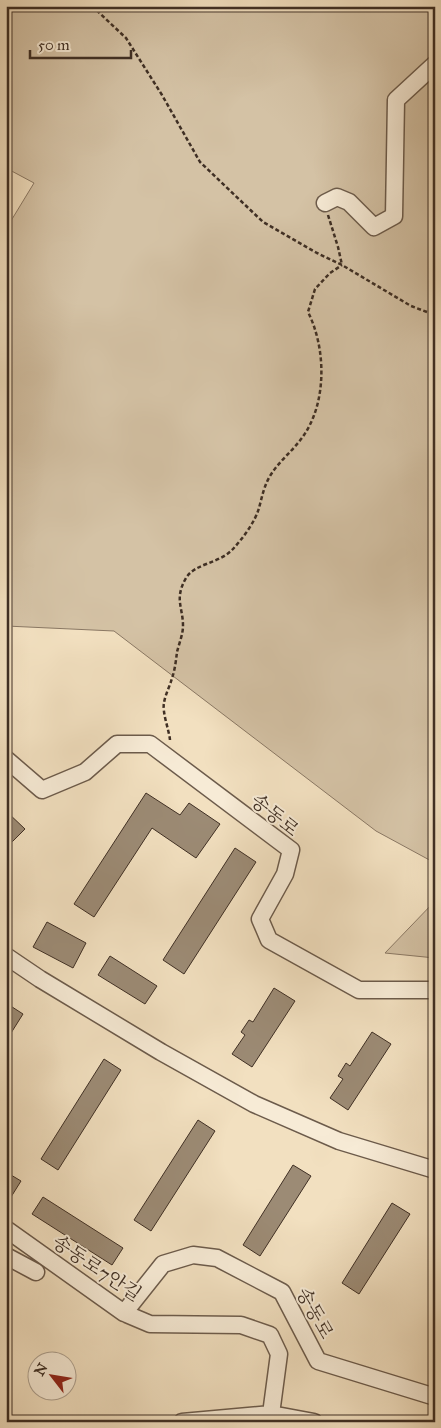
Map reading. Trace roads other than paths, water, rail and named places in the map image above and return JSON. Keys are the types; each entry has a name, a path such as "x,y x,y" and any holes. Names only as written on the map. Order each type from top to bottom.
{"street":[{"path":"325,203 337,197 349,202 374,227 394,216 396,100 435,64"},
{"name":"송동로","path":"6,759 42,790 85,772 117,744 150,744 291,850 286,874 260,920 269,940 359,990 435,990"},
{"path":"6,956 40,979 161,1052 254,1104 339,1141 435,1170"},
{"name":"송동로7안길","path":"6,1229 124,1313 150,1324 241,1325 270,1336 279,1354 271,1414"},
{"name":"송동로","path":"124,1313 164,1264 193,1255 217,1258 282,1292 318,1361 432,1396 435,1395"},
{"path":"6,1256 36,1272"},
{"path":"182,1422 271,1414 314,1422"}]}
